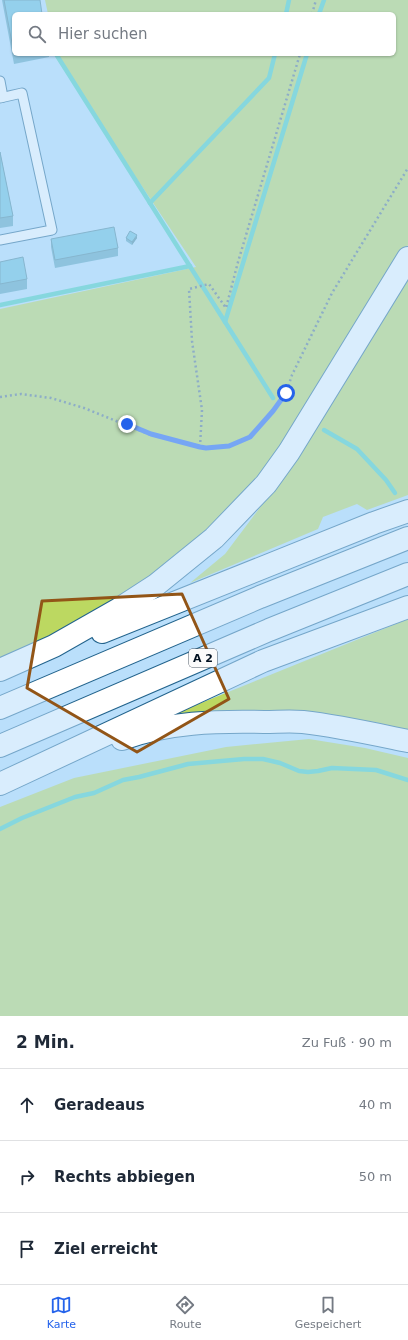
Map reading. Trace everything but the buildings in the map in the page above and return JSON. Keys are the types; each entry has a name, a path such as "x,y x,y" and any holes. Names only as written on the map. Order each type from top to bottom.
{"highway":[{"path":"0,671 54,646 119,609 156,585 214,538 266,484 289,452 408,258"},
{"path":"0,671 374,523 408,511"},
{"path":"0,708 260,597 408,538"},
{"name":"A 2","path":"0,746 255,636 408,574"},
{"path":"2,783 263,662 408,607"},
{"path":"2,783 136,734 181,725 232,721 303,722 370,733 408,742"}],"lane":[{"path":"0,81 2,98 22,93 52,230 0,240"}],"path":[{"path":"313,12 316,0"},
{"path":"200,447 202,410 192,341 189,289 209,284 226,308 238,262 299,56"},
{"path":"0,397 21,394 51,398 84,408 151,434 206,448 229,446 250,437 273,411 286,393 292,375 332,293 408,168"}],"highlighted area":[{"path":"182,594 229,699 137,752 27,688 42,601"}],"green space":[{"path":"45,0 408,0 408,245 334,367 258,482 169,567 64,630 0,658 0,309 196,267 56,56 396,56 396,12 48,12"},
{"path":"408,280 408,495 367,510 357,504 323,517 318,529 190,583 225,554 298,457"},
{"path":"408,619 408,732 375,722 297,714 159,720"},
{"path":"309,739 365,748 408,758 408,1016 0,1016 0,807 74,778 226,747"}],"waterway":[{"path":"286,12 289,0"},
{"path":"320,12 324,0"},
{"path":"57,56 273,398"},
{"path":"150,203 269,78 274,56"},
{"path":"225,322 306,56"},
{"path":"0,305 190,266"},
{"path":"324,430 357,449 386,480 395,493"},
{"path":"0,829 22,818 75,797 94,793 123,780 188,764 244,759 263,759 280,763 299,771 308,772 332,768 376,770 408,780"}],"route":[{"path":"127,424 151,434 200,447 206,448 229,446 250,437 273,411 286,393"}]}
